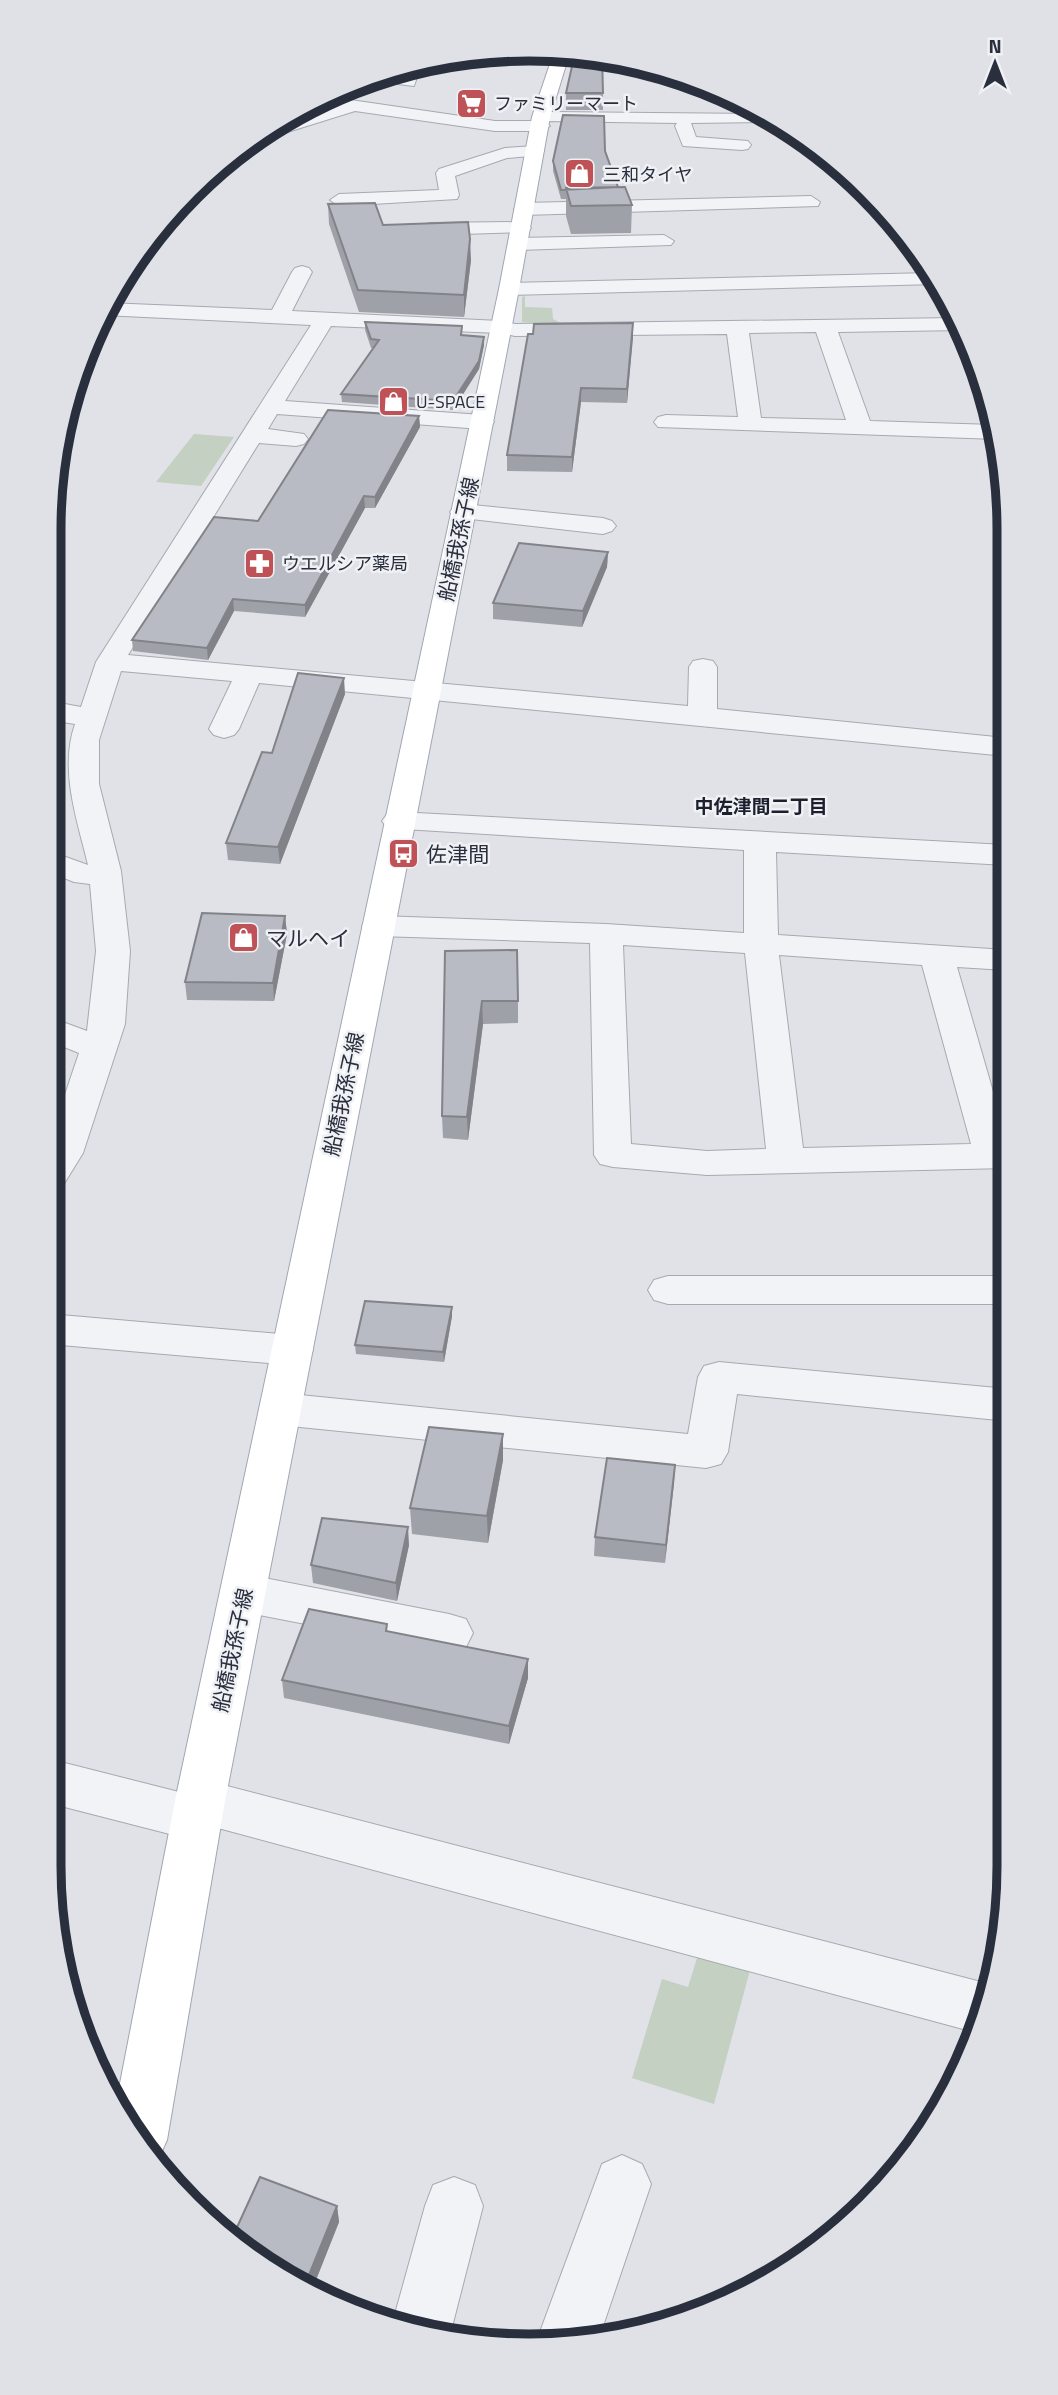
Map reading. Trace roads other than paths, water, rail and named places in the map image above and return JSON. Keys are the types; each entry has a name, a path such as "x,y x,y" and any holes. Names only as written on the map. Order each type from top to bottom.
{"main road":[{"name":"船橋我孫子線","path":"140,2127 198,1810 379,926 398,821 500,327 525,235 540,135 560,62"}],"street":[{"path":"396,81 408,82 410,77"},
{"path":"335,103 540,135 681,118 754,119"},
{"path":"295,124 353,106"},
{"path":"681,118 689,142 742,145"},
{"path":"339,200 450,195 445,173 505,153 540,135"},
{"path":"525,235 811,202"},
{"path":"429,229 664,241"},
{"path":"525,235 923,278"},
{"path":"279,317 302,272"},
{"path":"199,313 206,293"},
{"path":"114,312 199,313 500,327 515,330 950,324"},
{"path":"61,1141 107,1024 113,951 105,871 84,784 84,740 90,716 110,662 325,319"},
{"path":"825,326 860,426"},
{"path":"737,327 750,424"},
{"path":"270,407 482,422"},
{"path":"666,422 987,432"},
{"path":"252,435 296,439"},
{"path":"463,512 603,526"},
{"path":"110,662 427,689 997,746"},
{"path":"702,718 703,667"},
{"path":"224,729 249,675"},
{"path":"61,715 90,716"},
{"path":"398,821 997,855"},
{"path":"760,842 761,944 786,1160"},
{"path":"61,866 85,875 105,871"},
{"path":"379,926 606,934 997,960"},
{"path":"606,934 613,1155 707,1163 997,1156"},
{"path":"937,957 997,1147"},
{"path":"61,1033 98,1048"},
{"path":"668,1290 997,1290"},
{"path":"61,1330 292,1350"},
{"path":"280,1409 706,1452 719,1377 997,1404"},
{"path":"244,1593 449,1633"},
{"path":"61,1783 198,1810 975,2006"},
{"path":"570,2332 622,2184"},
{"path":"423,2322 454,2206"}],"place":[{"name":"ファミリーマート","path":"471,103"},
{"name":"三和タイヤ","path":"580,174"},
{"name":"U-SPACE","path":"393,401"},
{"name":"ウエルシア薬局","path":"259,563"},
{"name":"佐津間","path":"403,854"},
{"name":"マルヘイ","path":"243,938"}],"district":[{"name":"中佐津間二丁目","path":"761,805"}]}
